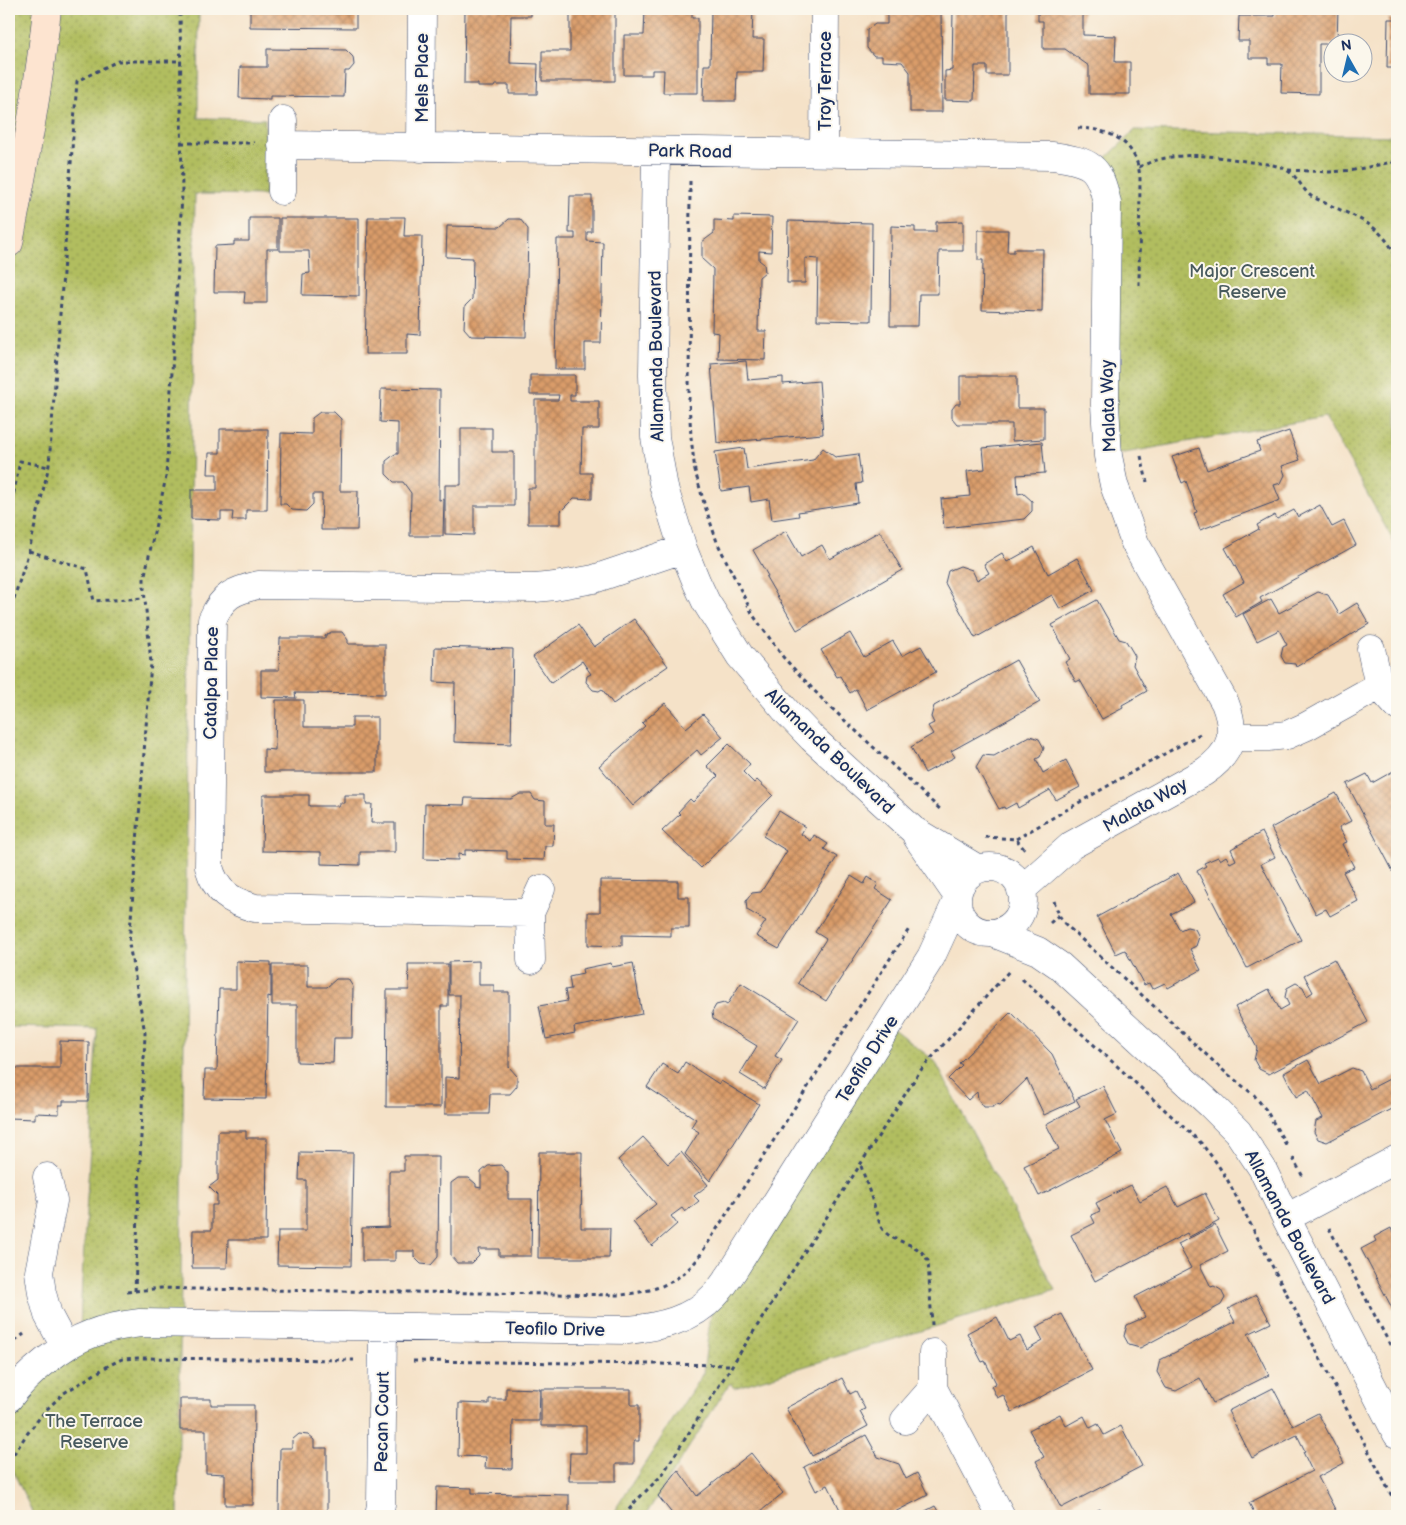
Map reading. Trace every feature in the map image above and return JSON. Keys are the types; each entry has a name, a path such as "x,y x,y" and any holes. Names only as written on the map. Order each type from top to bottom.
{"main road":[{"path":"9,243 38,82 47,9"}],"street":[{"name":"Mels Place","path":"421,148 422,9"},
{"name":"Troy Terrace","path":"824,152 826,9"},
{"name":"Park Road","path":"282,136 421,148 1053,156 1083,162 1095,169"},
{"path":"282,136 282,191"},
{"name":"Allamanda Boulevard","path":"656,151 652,375 655,437 664,488 683,550 706,602 728,638 757,677 812,738 913,830 957,899"},
{"name":"Malata Way","path":"987,868 1072,846 1216,764 1229,747 1231,737 1229,713 1225,703 1135,543 1114,485 1108,456 1105,405 1107,203 1103,185 1095,169"},
{"name":"Catalpa Place","path":"530,913 255,908 233,901 225,894 212,879 208,867 212,620 218,606 230,595 241,589 258,585 535,588 594,579 683,550"},
{"path":"1371,649 1379,686 1397,706"},
{"path":"1231,737 1268,738 1287,735 1379,686"},
{"name":"Allamanda Boulevard","path":"913,830 987,868"},
{"name":"Malata Way","path":"1021,901 1072,846"},
{"path":"987,868 1012,876 1018,882 1021,901 1017,920 1010,927 985,932 968,926 961,917 957,899 959,887 964,880 970,874 987,868"},
{"path":"531,960 530,913 541,888"},
{"name":"Teofilo Drive","path":"9,1398 27,1376 65,1347 90,1334 117,1326 140,1323 628,1330 650,1328 683,1318 713,1297 733,1271 931,957 957,899"},
{"name":"Allamanda Boulevard","path":"1021,901 1060,966"},
{"name":"Allamanda Boulevard","path":"985,932 1038,951 1060,966 1238,1132 1262,1168 1397,1434"},
{"name":"Teofilo Drive","path":"931,957 985,932"},
{"path":"1286,1218 1397,1159"},
{"path":"47,1176 53,1201 39,1272 48,1315 65,1347"},
{"name":"Pecan Court","path":"379,1516 381,1504 383,1327"},
{"path":"934,1353 933,1388 1001,1516"},
{"path":"904,1420 933,1388"}],"path":[{"path":"135,1291 145,1033 128,944 152,663 144,598 144,579 166,477 182,195 180,9"},
{"path":"9,614 29,551 48,468 77,81 118,61 180,61"},
{"path":"181,143 282,136"},
{"path":"1139,167 1159,159 1185,156 1214,156 1287,170 1330,172 1354,170 1397,162"},
{"path":"1287,170 1294,175 1310,195 1357,217 1380,232 1388,241 1397,259"},
{"path":"690,177 689,401 691,437 695,471 717,542 753,615 783,657 824,701 944,812"},
{"path":"1395,253 1397,246"},
{"path":"9,517 20,461 48,468"},
{"path":"29,551 87,569 94,600 144,598"},
{"path":"980,836 1016,839 1205,732"},
{"path":"1016,839 1024,850"},
{"path":"1053,900 1064,924 1225,1072 1254,1095 1266,1110 1288,1150"},
{"path":"1050,923 1059,915"},
{"path":"125,1292 161,1288 622,1295 653,1290 670,1283 686,1272 697,1260 910,927"},
{"path":"624,1516 662,1475 920,1071 1011,969 1002,966"},
{"path":"1018,976 1201,1143 1216,1162 1227,1179 1397,1506"},
{"path":"1293,1157 1306,1181"},
{"path":"860,1165 881,1227 886,1234 923,1252 928,1261 934,1353"},
{"path":"1326,1223 1397,1358"},
{"path":"9,1346 24,1334"},
{"path":"9,1461 45,1411 64,1393 122,1359 358,1360"},
{"path":"411,1361 732,1365"}],"green space":[{"name":"The Terrace Reserve","path":"9,9 199,9 198,118 265,119 265,195 195,194 178,1516 34,1516 13,1471 9,1468 9,1398 80,1339 97,1029 9,1027"},
{"name":"Major Crescent Reserve","path":"1135,130 1397,136 1397,548 1325,417 1108,456 1095,169"},
{"path":"888,1025 935,1061 1055,1290 734,1388 730,1383 645,1516 611,1516 703,1373 713,1297"}],"building":[{"path":"250,9 356,9 356,28 250,27"},
{"path":"465,9 531,9 531,16 511,16 510,63 538,64 537,94 509,94 509,85 478,87 478,84 464,84"},
{"path":"570,9 615,9 615,81 542,81 542,51 570,51"},
{"path":"645,9 692,9 692,18 698,18 698,93 663,93 664,70 652,70 652,75 624,75 624,35 644,35"},
{"path":"711,9 753,9 752,39 764,39 763,72 737,72 736,101 703,101 704,65 710,65"},
{"path":"887,9 941,9 942,112 910,112 910,72 902,62 882,61 882,56 874,56 867,48 867,30 875,24 887,24"},
{"path":"953,9 1008,9 1008,75 987,75 987,66 975,66 974,101 945,100 945,71 952,70"},
{"path":"1038,9 1083,9 1083,35 1116,36 1115,62 1130,62 1130,94 1089,94 1089,66 1065,49 1043,49 1043,21 1038,21"},
{"path":"1275,9 1338,9 1337,32 1324,32 1324,44 1319,44 1319,94 1281,93 1282,64 1268,64 1268,58 1249,58 1249,41 1238,41 1239,16 1275,16"},
{"path":"1388,19 1397,19 1397,68 1387,68"},
{"path":"267,49 346,50 353,57 354,65 349,71 345,71 344,97 270,96 270,99 239,98 240,67 267,67"},
{"path":"570,196 592,196 592,232 587,232 587,241 603,242 601,343 585,343 585,369 555,369 557,239 575,239 575,233 569,233"},
{"path":"734,216 772,217 771,252 759,251 759,260 764,264 765,272 759,277 758,331 766,331 765,360 718,359 719,333 712,332 713,269 702,259 702,242 714,233 714,220 734,221"},
{"path":"368,217 405,217 404,236 422,236 420,335 407,334 407,354 365,354"},
{"path":"249,218 278,218 278,249 267,249 267,303 244,303 245,292 214,292 215,246 234,245 234,241 249,241"},
{"path":"280,218 359,218 359,296 302,295 303,274 310,273 309,251 280,251"},
{"path":"509,219 520,219 528,229 526,337 471,336 464,328 465,306 472,299 473,258 446,257 447,226 500,227"},
{"path":"788,221 872,223 871,321 817,320 818,259 805,258 805,283 787,283"},
{"path":"963,221 963,251 939,251 938,294 919,294 918,326 890,326 891,226 915,227 915,232 936,232 936,222"},
{"path":"978,230 1008,230 1007,252 1014,252 1014,249 1043,249 1042,312 982,310 983,260 978,260"},
{"path":"746,361 748,380 783,377 783,384 819,381 823,434 717,443 711,364"},
{"path":"530,375 575,375 575,395 570,395 570,401 599,401 599,429 582,429 581,473 592,473 592,499 574,498 561,511 561,524 528,524 528,488 535,488 535,400 558,400 559,395 530,395"},
{"path":"960,376 1017,376 1017,408 1044,408 1044,439 1012,441 1012,424 957,424 952,418 952,409 956,404 960,404"},
{"path":"381,389 440,390 439,500 444,499 443,536 410,536 411,493 403,482 394,482 386,474 386,461 395,454 398,454 398,423 380,422"},
{"path":"320,412 334,412 341,419 340,491 358,491 357,530 321,530 322,494 313,494 313,504 306,511 292,510 286,504 280,504 281,433 312,434 312,418"},
{"path":"461,428 492,428 492,452 514,452 514,506 474,506 474,535 445,534 445,485 461,485"},
{"path":"220,429 268,429 267,510 246,510 246,520 232,520 233,512 221,512 221,520 191,519 191,490 217,490 217,474 208,474 209,453 220,453"},
{"path":"1289,431 1300,460 1282,466 1285,475 1281,483 1274,485 1280,500 1200,530 1194,513 1197,512 1186,481 1182,483 1172,457 1199,448 1207,470 1260,451 1257,442"},
{"path":"1042,442 1045,473 1017,475 1018,494 1023,493 1032,501 1032,511 1024,519 944,528 941,499 970,496 967,471 985,469 983,448"},
{"path":"744,448 747,469 813,460 823,448 835,457 858,454 862,483 856,484 858,503 798,512 799,516 772,520 769,499 751,502 749,487 721,491 715,452"},
{"path":"1320,505 1332,527 1344,521 1356,545 1260,598 1262,602 1236,617 1223,594 1244,582 1225,548 1259,529 1257,525 1275,515 1277,519 1294,510 1298,517"},
{"path":"786,531 801,557 822,545 830,559 880,531 902,570 797,630 766,577 768,576 753,550"},
{"path":"1034,547 1048,574 1077,558 1094,590 1060,609 1052,595 975,638 945,583 948,571 960,566 972,570 977,580 989,573 984,564 1002,553 1007,562"},
{"path":"1318,592 1328,595 1339,614 1357,603 1369,624 1296,667 1295,664 1285,663 1281,656 1283,647 1287,645 1279,630 1257,641 1243,614 1271,599 1279,613"},
{"path":"1097,600 1119,639 1126,641 1135,656 1133,665 1147,691 1122,705 1123,708 1102,719 1080,680 1076,682 1065,662 1070,659 1052,625"},
{"path":"634,619 668,666 613,704 602,689 599,691 593,690 586,682 587,676 591,674 582,661 551,683 533,657 578,625 594,647"},
{"path":"331,632 342,632 348,640 348,644 385,644 385,694 295,693 296,698 261,697 261,670 279,670 280,638 325,638"},
{"path":"850,633 864,657 893,641 902,656 921,646 936,672 867,710 856,689 850,693 840,676 837,677 821,650"},
{"path":"435,647 513,649 511,744 454,742 455,683 434,682"},
{"path":"1016,660 1040,702 951,751 955,757 925,773 911,747 933,734 928,726 934,723 931,717 934,706"},
{"path":"276,700 304,700 304,727 352,727 352,717 377,717 377,772 264,772 264,749 275,750"},
{"path":"665,703 686,728 703,714 723,737 701,755 697,750 633,806 599,766 645,726 642,723"},
{"path":"1030,736 1039,739 1044,748 1040,757 1036,759 1043,773 1066,760 1080,787 1056,800 1050,790 1018,808 1016,803 1005,809 1004,807 999,809 976,767 983,755 994,756"},
{"path":"729,744 750,764 743,772 754,783 757,780 773,795 701,868 662,831 680,814 678,812 690,799 693,802 718,776 707,766"},
{"path":"1397,769 1397,879 1347,784 1367,774 1372,783"},
{"path":"1336,793 1351,821 1339,827 1347,842 1342,844 1354,867 1343,872 1358,901 1330,916 1326,909 1316,914 1271,828"},
{"path":"520,794 531,794 535,800 545,801 545,824 554,824 553,846 545,846 544,860 507,859 507,851 465,850 465,855 458,854 458,860 424,859 425,804 464,805 465,798 511,799"},
{"path":"263,795 309,795 309,806 339,806 339,803 344,803 344,795 366,795 366,804 372,804 371,823 395,823 395,852 360,852 360,865 321,864 321,852 262,851"},
{"path":"779,811 805,827 801,834 811,841 814,835 828,844 824,849 837,857 779,949 756,936 766,921 747,910 746,901 752,893 761,892 787,851 763,836"},
{"path":"1262,832 1275,857 1261,864 1301,940 1247,968 1197,871 1206,866 1204,863 1218,857 1220,860 1226,856 1230,863 1236,860 1231,849"},
{"path":"1178,873 1194,902 1171,914 1180,930 1187,927 1195,929 1199,937 1196,946 1190,949 1201,970 1168,988 1165,983 1152,989 1149,983 1144,985 1125,950 1116,954 1097,917"},
{"path":"851,876 864,884 868,877 878,884 875,889 892,900 826,1001 798,983 826,939 815,932"},
{"path":"600,880 678,881 678,897 689,897 689,928 671,928 671,936 622,935 622,946 588,945 588,912 600,912"},
{"path":"1334,959 1368,1022 1269,1074 1259,1069 1254,1060 1257,1048 1235,1007 1269,989 1280,1010 1289,1005 1285,997 1287,988 1296,983 1303,987 1307,996 1313,992 1304,975"},
{"path":"236,961 271,962 271,997 268,996 266,1099 204,1098 205,1070 217,1070 219,989 236,989"},
{"path":"479,961 479,985 494,985 494,992 509,992 509,1067 517,1076 517,1086 510,1094 490,1094 489,1114 445,1114 445,1077 459,1078 460,995 449,995 449,962"},
{"path":"611,963 612,967 633,963 642,1014 574,1027 575,1033 546,1039 539,1006 567,1001 565,990 571,989 569,977 583,974 582,969"},
{"path":"408,964 448,964 448,1006 441,1006 441,1107 386,1107 387,990 409,990"},
{"path":"272,965 308,965 308,987 327,987 336,979 348,979 353,987 352,1038 334,1038 333,1063 297,1062 297,1005 272,1005"},
{"path":"741,983 799,1019 775,1056 782,1060 764,1089 740,1074 757,1046 713,1019 712,1012 716,1005 724,1003 727,1005"},
{"path":"1011,1012 1052,1054 1075,1101 1044,1115 1027,1079 1000,1105 984,1107 978,1099 977,1092 968,1100 948,1079 962,1065 959,1063"},
{"path":"60,1041 89,1042 88,1101 63,1101 63,1105 59,1105 59,1114 35,1113 35,1119 9,1118 9,1068 60,1068"},
{"path":"1308,1060 1321,1084 1352,1068 1361,1071 1370,1089 1397,1075 1397,1106 1327,1142 1318,1139 1314,1132 1316,1121 1323,1118 1308,1090 1296,1097 1284,1073"},
{"path":"685,1062 719,1084 721,1081 759,1104 710,1181 685,1154 699,1132 691,1127 696,1119 647,1087 662,1064 678,1074"},
{"path":"1103,1086 1117,1114 1105,1120 1122,1153 1039,1196 1024,1166 1059,1149 1046,1124 1080,1106 1076,1099"},
{"path":"218,1131 246,1131 246,1138 267,1138 266,1240 228,1240 227,1268 192,1268 193,1230 212,1230 212,1205 217,1205 217,1195 209,1187 218,1180"},
{"path":"643,1137 668,1164 681,1152 708,1185 694,1196 699,1201 685,1212 682,1208 671,1216 677,1224 652,1246 633,1222 656,1204 618,1160"},
{"path":"300,1152 353,1153 351,1266 277,1265 278,1231 306,1231 306,1180 299,1180"},
{"path":"539,1152 582,1152 581,1228 610,1228 609,1258 538,1258"},
{"path":"404,1156 439,1156 438,1257 431,1265 421,1264 414,1257 414,1251 395,1251 395,1261 362,1261 362,1228 389,1227 389,1171 404,1171"},
{"path":"501,1165 508,1173 508,1199 532,1199 531,1256 499,1256 499,1249 478,1249 479,1256 472,1263 457,1263 451,1256 451,1183 458,1178 469,1178 476,1184 476,1187 481,1188 481,1172 488,1166"},
{"path":"1131,1185 1140,1201 1167,1187 1178,1207 1205,1193 1219,1221 1189,1237 1187,1233 1095,1281 1071,1235 1095,1223 1091,1215 1100,1211 1096,1203"},
{"path":"1215,1225 1228,1251 1200,1265 1211,1287 1214,1286 1221,1290 1225,1298 1221,1305 1140,1348 1129,1345 1124,1336 1127,1325 1145,1317 1135,1297 1191,1268 1178,1244"},
{"path":"1391,1228 1393,1233 1397,1231 1397,1306 1392,1308 1361,1249 1376,1241 1374,1237"},
{"path":"1256,1295 1271,1323 1248,1334 1269,1375 1213,1403 1200,1378 1176,1391 1166,1388 1157,1372 1160,1360 1235,1322 1228,1309"},
{"path":"1062,1314 1092,1370 1012,1412 1003,1395 997,1398 991,1386 996,1383 985,1361 982,1362 967,1333 997,1317 1009,1341 1020,1336 1027,1350 1043,1341 1036,1327"},
{"path":"842,1378 850,1394 856,1391 865,1409 860,1411 868,1426 812,1456 786,1408"},
{"path":"506,1388 540,1389 539,1421 513,1421 512,1469 485,1468 486,1457 458,1456 459,1403 489,1404 489,1399 506,1399"},
{"path":"1273,1388 1293,1426 1318,1413 1344,1463 1318,1477 1338,1515 1256,1516 1249,1503 1312,1471 1297,1435 1252,1458 1228,1411"},
{"path":"541,1389 631,1389 631,1405 639,1405 639,1441 634,1441 634,1464 616,1464 616,1481 569,1481 570,1453 586,1453 586,1426 541,1426"},
{"path":"180,1399 211,1399 211,1405 254,1405 253,1505 225,1505 225,1474 206,1473 206,1430 180,1430"},
{"path":"1060,1414 1066,1426 1084,1416 1090,1428 1098,1424 1104,1435 1121,1426 1142,1466 1061,1508 1036,1461 1044,1457 1029,1430"},
{"path":"299,1434 308,1435 314,1440 314,1448 327,1448 327,1516 270,1516 270,1513 279,1513 280,1448 292,1448 292,1440"},
{"path":"866,1435 878,1457 899,1464 906,1479 917,1473 928,1495 887,1516 843,1516 828,1485 816,1491 804,1467"},
{"path":"751,1453 783,1493 755,1516 674,1516 658,1496 678,1470 697,1496"},
{"path":"437,1487 472,1488 472,1493 569,1495 569,1516 436,1516"},
{"path":"935,1506 941,1516 916,1516"},
{"path":"1100,1509 1104,1516 1085,1516"}]}
